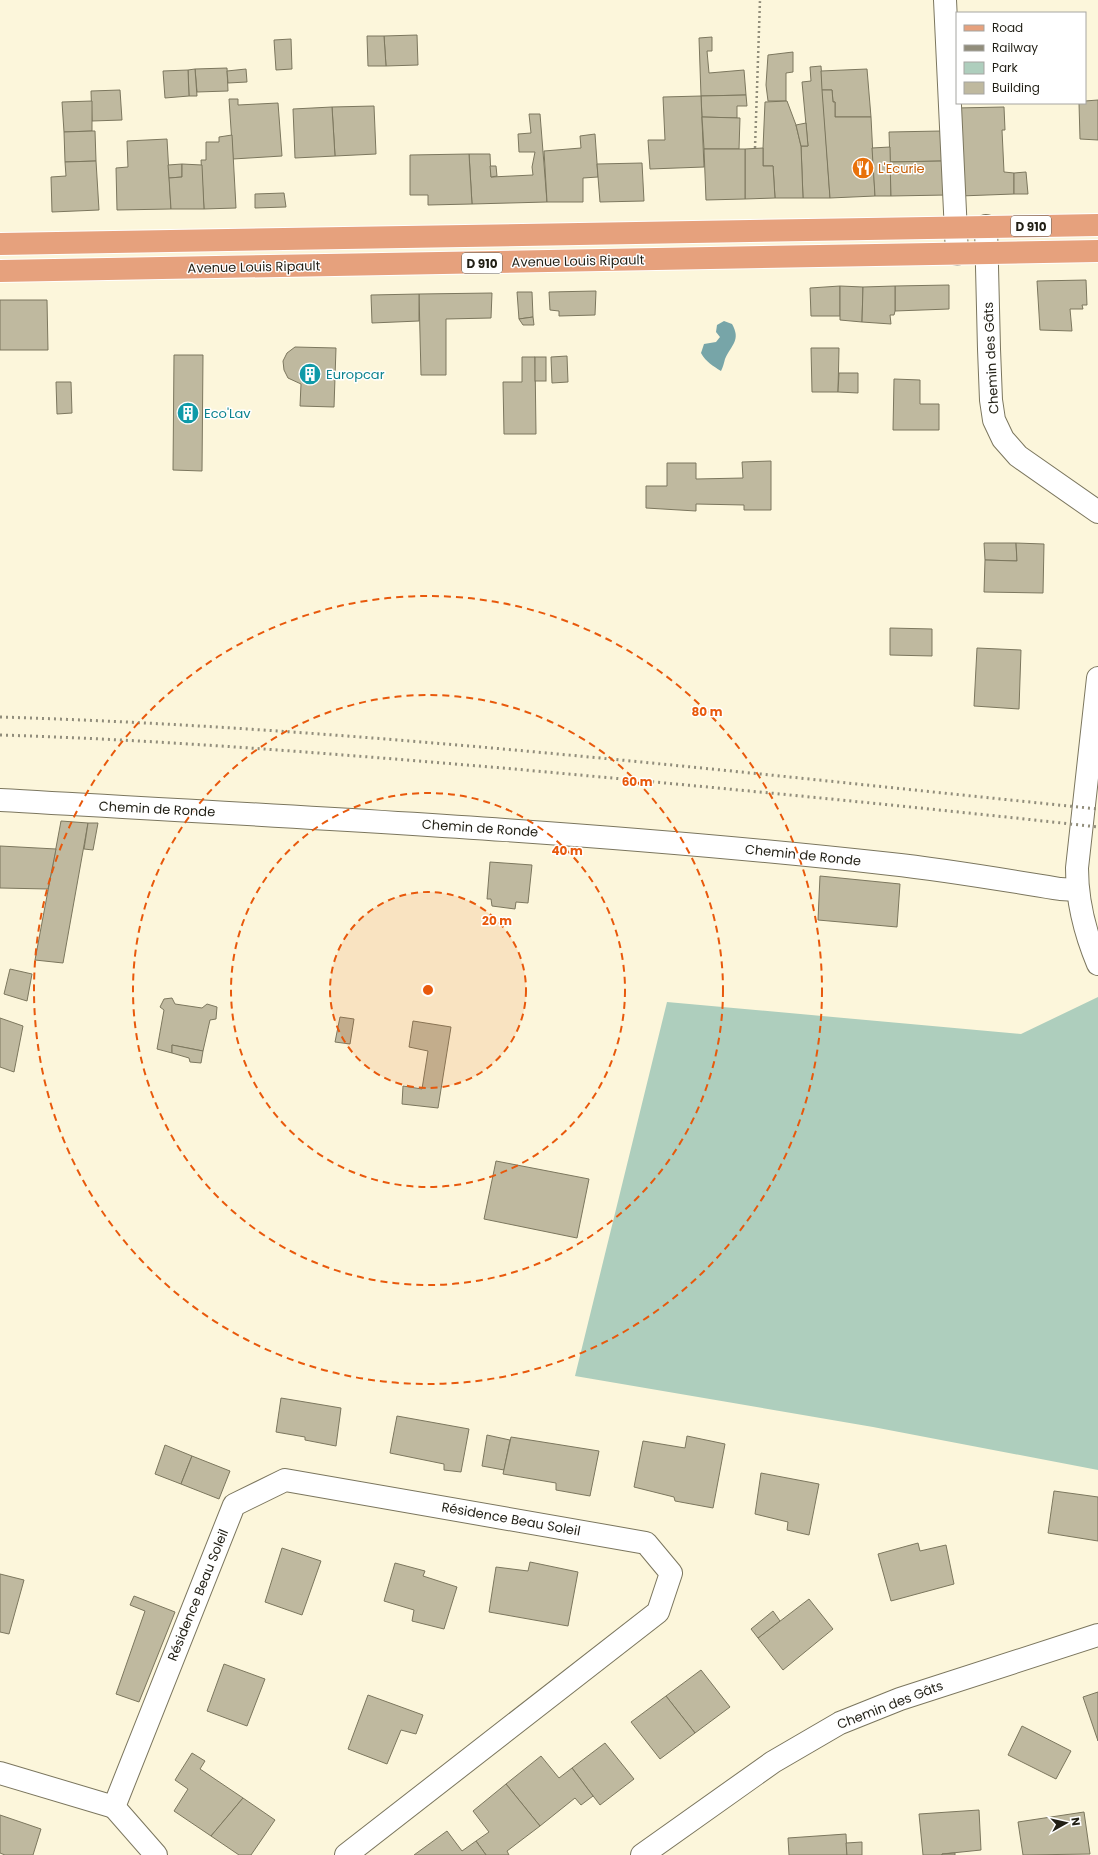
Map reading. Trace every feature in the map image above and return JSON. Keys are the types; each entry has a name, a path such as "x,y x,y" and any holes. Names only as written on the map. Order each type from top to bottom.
{"main road":[{"name":"D 910","path":"959,227 1098,224"},
{"name":"Avenue Louis Ripault","path":"0,244 959,227"},
{"name":"D 910","path":"960,255 1098,251"},
{"name":"Avenue Louis Ripault","path":"0,271 960,255"}],"street":[{"path":"945,0 960,255"},
{"name":"Chemin des Gâts","path":"986,226 991,400 994,420 1003,439 1018,456 1098,512"},
{"path":"1098,678 1079,846 1077,890 1082,918 1098,964"},
{"name":"Chemin de Ronde","path":"0,800 450,825 727,848 894,864 1060,889 1077,890"},
{"name":"Résidence Beau Soleil","path":"114,1808 234,1505 278,1483 285,1480 646,1543 671,1573 658,1612 346,1855"},
{"name":"Chemin des Gâts","path":"642,1855 773,1762 840,1723 900,1699 1098,1635"},
{"path":"0,1773 114,1808 156,1855"}],"path":[{"path":"755,148 760,0"}],"green space":[{"path":"1098,997 1098,1470 873,1427 575,1376 667,1002 1021,1034"}],"water":[{"path":"724,321 732,324 735,329 736,338 725,359 721,371 707,361 701,353 704,344 716,342 720,337 716,332 717,325"}],"building":[{"path":"417,35 418,65 386,66 384,36"},
{"path":"367,36 384,36 386,66 368,66"},
{"path":"712,37 712,51 707,51 709,73 744,70 746,95 701,96 699,38"},
{"path":"291,39 292,69 276,70 274,40"},
{"path":"793,52 793,72 786,73 786,101 768,101 766,85 768,55"},
{"path":"821,66 830,198 803,198 801,146 808,146 802,82 811,81 810,67"},
{"path":"227,68 228,91 197,92 195,69"},
{"path":"195,69 197,96 189,96 188,70"},
{"path":"246,69 247,82 228,83 227,71"},
{"path":"867,69 871,117 835,117 835,102 833,102 832,90 822,90 821,71"},
{"path":"188,70 189,96 165,98 163,71"},
{"path":"120,90 122,120 92,121 91,91"},
{"path":"822,90 832,90 833,102 835,102 835,117 871,117 875,196 830,198"},
{"path":"746,95 747,106 737,106 737,118 702,117 701,96"},
{"path":"701,96 704,167 650,169 648,140 665,140 663,97"},
{"path":"229,99 238,99 238,105 278,103 282,156 233,159"},
{"path":"1098,100 1098,140 1080,139 1079,104 1086,104 1086,101"},
{"path":"92,101 92,131 64,132 62,102"},
{"path":"787,101 796,125 801,146 803,198 775,198 773,166 763,166 765,102"},
{"path":"374,106 376,154 335,156 332,107"},
{"path":"332,107 335,156 295,158 293,109"},
{"path":"1004,107 1005,130 1002,130 1004,172 1014,173 1014,194 960,196 956,108"},
{"path":"529,114 540,114 547,202 472,204 469,154 490,154 491,177 533,175 532,167 535,152 519,152 518,134 531,133"},
{"path":"702,117 740,118 739,149 704,149"},
{"path":"806,123 808,146 801,146 796,125"},
{"path":"95,131 96,161 65,162 64,132"},
{"path":"941,131 943,161 890,162 889,132"},
{"path":"595,134 598,177 583,178 583,202 547,202 544,151 581,148 580,136"},
{"path":"232,135 236,208 204,209 201,160 206,160 206,142 219,142 219,137"},
{"path":"167,139 171,209 117,210 116,168 128,167 127,141"},
{"path":"890,147 891,196 875,196 872,148"},
{"path":"763,148 763,166 773,166 775,198 745,199 745,149"},
{"path":"704,149 745,149 745,199 706,200"},
{"path":"469,154 472,204 428,205 428,195 410,195 410,155"},
{"path":"96,161 99,210 52,212 51,177 66,176 65,162"},
{"path":"943,161 947,195 891,196 890,162"},
{"path":"642,163 644,201 600,202 597,164"},
{"path":"182,164 182,177 169,178 168,165"},
{"path":"182,164 202,165 204,209 171,209 169,178 182,177"},
{"path":"490,166 496,166 497,176 491,177"},
{"path":"1026,172 1028,194 1014,194 1014,173"},
{"path":"284,193 286,207 255,208 255,194"},
{"path":"1086,280 1087,305 1082,305 1083,309 1070,309 1072,331 1040,330 1037,281"},
{"path":"949,285 949,309 895,311 895,286"},
{"path":"840,286 840,316 811,316 810,288"},
{"path":"840,286 863,287 862,322 840,320"},
{"path":"895,286 895,311 894,315 890,315 891,324 862,322 863,287"},
{"path":"596,291 595,315 559,316 559,311 550,310 549,292"},
{"path":"517,292 532,292 533,317 519,319"},
{"path":"492,293 491,318 446,319 446,375 421,375 419,294"},
{"path":"419,294 419,321 372,323 371,295"},
{"path":"0,300 47,300 48,350 0,350"},
{"path":"533,317 534,325 523,325 519,319"},
{"name":"Europcar","path":"295,347 336,348 334,407 300,406 301,384 288,378 284,370 283,361 287,353"},
{"path":"811,348 839,348 838,392 812,392"},
{"name":"Eco'Lav","path":"174,355 203,355 202,471 173,470"},
{"path":"567,356 568,382 552,383 551,357"},
{"path":"522,357 535,357 536,434 504,434 503,382 522,382"},
{"path":"535,357 546,357 546,381 535,381"},
{"path":"839,373 858,373 858,393 838,392"},
{"path":"894,379 920,380 920,404 939,404 939,430 893,430"},
{"path":"56,382 71,382 72,413 57,414"},
{"path":"771,461 771,510 744,510 744,505 696,504 696,511 646,508 646,486 667,486 667,463 696,463 696,479 743,478 742,462"},
{"path":"984,543 1016,543 1017,561 985,560"},
{"path":"1016,543 1044,544 1043,593 984,592 985,560 1017,561"},
{"path":"890,628 932,629 932,656 890,655"},
{"path":"977,648 1021,650 1019,709 974,706"},
{"path":"61,821 88,823 63,963 35,960"},
{"path":"88,823 98,823 93,850 84,849"},
{"path":"0,846 56,849 48,889 0,888"},
{"path":"490,862 532,865 528,903 516,902 515,909 492,906 491,899 487,899"},
{"path":"820,876 900,884 897,927 818,920"},
{"path":"10,969 32,974 27,1001 4,994"},
{"path":"172,998 175,1004 202,1008 207,1004 217,1007 216,1019 210,1020 203,1051 172,1045 172,1053 157,1049 164,1010 160,1007 164,999"},
{"path":"340,1017 354,1019 350,1044 335,1042"},
{"path":"0,1018 23,1026 14,1072 0,1067"},
{"path":"413,1021 451,1027 438,1108 402,1104 403,1086 422,1089 428,1051 409,1047"},
{"path":"172,1045 203,1051 201,1063 190,1062 189,1058 172,1053"},
{"path":"496,1161 589,1179 577,1238 484,1219"},
{"path":"281,1398 341,1408 336,1446 305,1440 305,1437 276,1432"},
{"path":"397,1416 469,1429 461,1472 444,1470 444,1464 390,1453"},
{"path":"487,1435 510,1440 504,1470 482,1466"},
{"path":"687,1436 725,1444 713,1508 675,1501 674,1497 634,1487 643,1441 685,1448"},
{"path":"511,1437 599,1451 590,1496 556,1490 556,1483 503,1474"},
{"path":"165,1445 192,1456 181,1484 155,1474"},
{"path":"192,1456 230,1471 219,1499 181,1484"},
{"path":"761,1473 819,1484 809,1535 787,1530 788,1522 755,1514"},
{"path":"1054,1491 1098,1497 1098,1541 1048,1533"},
{"path":"918,1543 920,1551 946,1545 954,1584 891,1601 878,1554"},
{"path":"282,1548 321,1561 302,1615 265,1602"},
{"path":"530,1562 578,1572 568,1626 489,1612 496,1567 528,1571"},
{"path":"395,1563 425,1571 423,1576 457,1587 444,1629 412,1621 414,1610 384,1601"},
{"path":"0,1574 24,1580 9,1634 0,1632"},
{"path":"134,1596 175,1612 139,1702 116,1694 145,1611 130,1605"},
{"path":"809,1599 833,1629 783,1670 758,1638"},
{"path":"773,1611 780,1621 758,1638 751,1629"},
{"path":"224,1664 265,1679 247,1726 207,1711"},
{"path":"701,1670 730,1707 695,1733 666,1696"},
{"path":"1098,1692 1098,1741 1083,1697"},
{"path":"368,1695 423,1715 416,1734 401,1730 387,1764 348,1749"},
{"path":"666,1696 695,1733 660,1759 631,1722"},
{"path":"1022,1726 1071,1751 1056,1779 1008,1755"},
{"path":"605,1743 634,1779 600,1805 572,1768"},
{"path":"192,1753 205,1761 200,1769 243,1798 211,1836 174,1811 188,1789 175,1780"},
{"path":"541,1756 559,1778 572,1768 593,1796 581,1805 575,1798 540,1826 506,1784"},
{"path":"506,1784 540,1826 507,1851 509,1855 486,1855 476,1841 489,1832 473,1811"},
{"path":"243,1798 275,1820 251,1855 239,1855 211,1836"},
{"path":"979,1810 981,1850 942,1855 923,1855 919,1814"},
{"path":"1084,1812 1090,1854 1023,1855 1018,1822"},
{"path":"0,1815 41,1829 33,1855 5,1855 0,1853"},
{"path":"447,1831 462,1851 476,1841 486,1855 414,1855"},
{"path":"846,1834 847,1855 789,1855 788,1838"},
{"path":"862,1842 862,1855 847,1855 846,1843"},
{"path":"955,1853 955,1855 942,1855 942,1854"}],"railway":[{"path":"0,717 138,723 412,741 550,753 1098,809"},
{"path":"0,735 189,744 503,768 800,796 1098,827"}],"place":[{"name":"L'Ecurie","path":"863,168"},
{"name":"Europcar","path":"310,374"},
{"name":"Eco'Lav","path":"188,413"}]}
